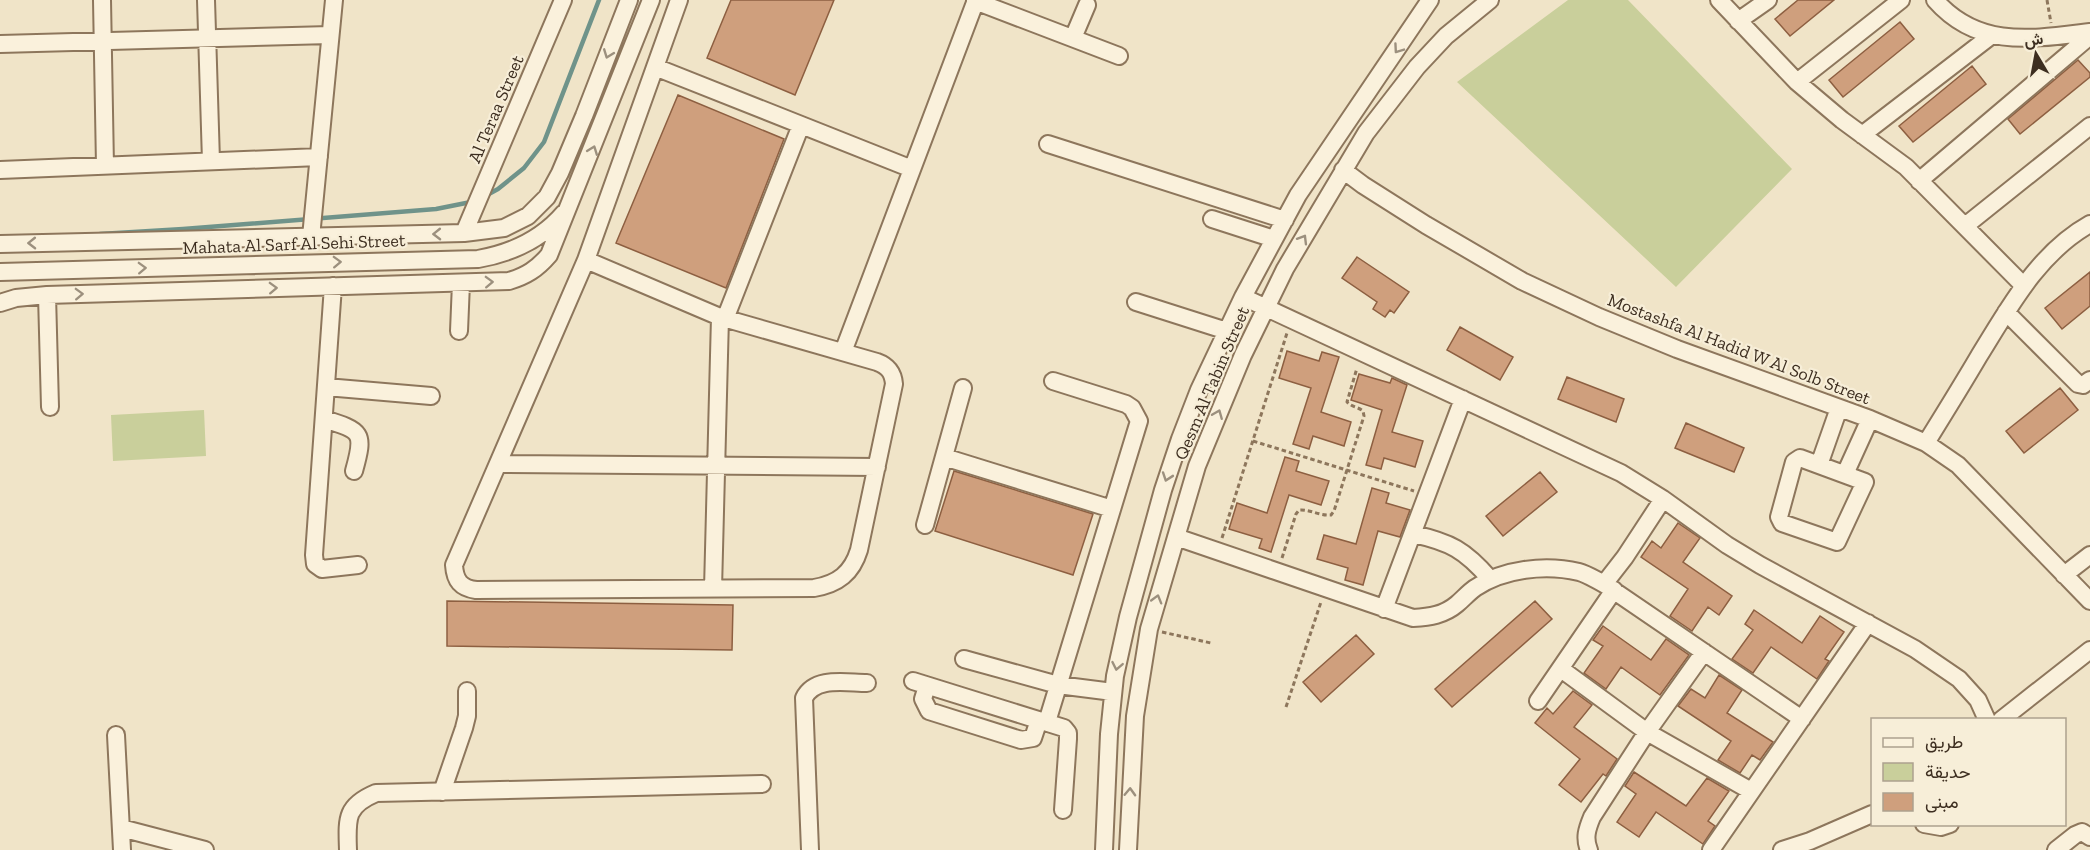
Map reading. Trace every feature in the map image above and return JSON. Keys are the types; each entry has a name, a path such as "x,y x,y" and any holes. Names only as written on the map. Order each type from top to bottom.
{"street":[{"path":"102,0 105,166"},
{"path":"206,0 212,161"},
{"path":"311,237 334,0"},
{"name":"Al Teraa Street","path":"464,233 563,0"},
{"name":"Mahata Al Sarf Al Sehi Street","path":"0,244 464,233 504,228 528,216 547,197 584,117 629,0"},
{"path":"0,303 16,298 47,295 461,283 509,281 525,277 538,268 549,255 651,0"},
{"path":"586,260 723,318 884,364 890,369 894,376 894,384 877,467 857,556 848,573 827,586 814,588 713,589 476,590 467,589 454,575 454,565 586,260 679,0"},
{"name":"Qesm Al Tabin Street","path":"1104,850 1113,692 1128,617 1163,490 1199,390 1243,297 1285,220 1324,156 1430,0"},
{"name":"Qesm Al Tabin Street","path":"1128,850 1135,717 1149,629 1197,466 1243,355 1284,269 1343,170 1384,108 1446,36 1490,0"},
{"path":"1719,0 1797,82 1862,135 1882,148 1919,181 2024,286"},
{"path":"1738,21 1768,0"},
{"path":"1797,82 1901,0"},
{"path":"1935,0 1955,18 1972,29 1992,36 2012,39 2090,34"},
{"path":"843,352 976,1 1119,56"},
{"path":"1073,38 1087,5"},
{"path":"1919,181 2090,34"},
{"path":"0,44 330,35"},
{"path":"1862,135 1992,36"},
{"path":"655,67 912,169"},
{"path":"713,589 723,318 801,125"},
{"path":"1965,226 2090,126"},
{"path":"1048,144 1285,220"},
{"path":"0,170 319,157"},
{"name":"Mostashfa Al Hadid W Al Solb Street","path":"1343,170 1452,242 1521,281 1658,341 1870,419 1926,443 1958,465 2090,601"},
{"name":"Mahata Al Sarf Al Sehi Street","path":"0,272 478,259 500,255 530,242 556,222 571,204"},
{"path":"1212,219 1274,239"},
{"path":"1926,443 2024,286 2047,258 2076,232 2090,224"},
{"path":"459,331 461,283"},
{"path":"333,286 314,555 315,564 322,569 358,565"},
{"path":"47,295 50,407"},
{"path":"1243,297 1621,473 1663,499 1726,545 1915,648 1959,679 1978,700 1986,718"},
{"path":"1136,302 1227,331"},
{"path":"2006,312 2078,384 2083,386 2090,380"},
{"path":"1053,381 1126,404 1137,414 1138,426 1058,685 1043,721 1033,738 1021,740 929,711 923,699 920,684 1043,721 1064,728 1068,733 1063,810"},
{"path":"326,387 431,396"},
{"path":"925,525 963,388"},
{"path":"1384,609 1463,399"},
{"path":"1819,465 1839,408"},
{"path":"324,419 344,425 356,432 361,447 354,471"},
{"path":"1845,474 1870,419"},
{"path":"944,457 1112,509"},
{"path":"1800,458 1845,474 1863,480 1865,486 1839,540 1833,543 1782,523 1779,517 1794,462 1800,458"},
{"path":"498,464 877,467"},
{"path":"1538,701 1561,669 1625,557 1663,499"},
{"path":"1413,534 1436,539 1456,548 1474,561 1490,579"},
{"path":"1176,537 1413,618 1429,618 1443,613 1490,579 1534,570 1559,569 1581,573 1609,587 1802,718"},
{"path":"2064,575 2090,555"},
{"path":"1711,850 1868,623"},
{"path":"2004,718 2090,650"},
{"path":"1589,850 1587,830 1592,817 1647,732 1704,651"},
{"path":"964,658 1058,685 1113,692"},
{"path":"1561,669 1647,732 1751,791"},
{"path":"810,850 804,698 808,690 816,685 867,683"},
{"path":"442,792 467,716 467,691"},
{"path":"116,735 122,850"},
{"path":"348,850 347,822 352,807 362,799 376,793 762,784"},
{"path":"1782,850 1848,826 1871,814"},
{"path":"121,828 206,850"},
{"path":"2056,850 2074,835 2082,832 2090,837"}],"path":[{"path":"2047,0 2054,36"},
{"path":"1218,551 1291,320"},
{"path":"1278,572 1299,510 1304,509 1324,516 1331,515 1364,416 1360,408 1347,402 1362,352"},
{"path":"1253,441 1427,495"},
{"path":"1286,707 1326,589"},
{"path":"1149,629 1211,643"}],"green space":[{"path":"1568,0 1628,0 1792,169 1676,287 1457,82"},
{"path":"204,410 206,456 113,461 111,415"}],"building":[{"path":"731,0 834,0 795,95 707,58"},
{"path":"1798,0 1834,0 1790,36 1775,19"},
{"path":"1900,22 1914,39 1843,97 1829,80"},
{"path":"2078,60 2090,73 2090,77 2020,134 2008,119"},
{"path":"1972,66 1986,84 1913,142 1899,126"},
{"path":"678,95 784,139 726,288 616,243"},
{"path":"1357,257 1409,292 1394,313 1390,310 1385,317 1373,309 1377,302 1342,278"},
{"path":"2090,272 2090,306 2062,329 2045,308"},
{"path":"1460,327 1513,357 1500,380 1447,350"},
{"path":"1287,351 1319,361 1322,352 1339,357 1321,412 1351,422 1344,446 1313,436 1309,449 1293,444 1311,388 1279,378"},
{"path":"1359,374 1390,383 1392,378 1407,385 1392,432 1423,441 1415,467 1384,458 1381,469 1366,465 1382,410 1351,400"},
{"path":"1567,377 1624,399 1616,422 1558,399"},
{"path":"2060,388 2078,410 2024,453 2006,431"},
{"path":"1686,423 1744,448 1734,472 1675,448"},
{"path":"1285,457 1299,461 1296,471 1329,481 1321,505 1289,495 1271,552 1259,548 1262,539 1229,529 1237,503 1267,513"},
{"path":"954,471 1093,514 1073,575 935,531"},
{"path":"1540,472 1557,492 1503,536 1486,516"},
{"path":"1372,488 1389,493 1386,503 1410,510 1400,537 1378,531 1363,585 1345,580 1348,568 1317,559 1324,535 1356,544"},
{"path":"1678,523 1700,538 1683,562 1732,596 1719,615 1708,607 1692,631 1670,616 1688,589 1641,557 1652,541 1661,548"},
{"path":"447,601 733,605 732,650 447,646"},
{"path":"1535,601 1552,619 1452,707 1435,689"},
{"path":"1754,610 1802,643 1820,616 1844,632 1825,659 1829,661 1817,679 1771,647 1753,673 1732,659 1753,630 1745,624"},
{"path":"1603,626 1651,660 1666,639 1689,655 1660,695 1621,667 1606,689 1584,673 1603,646 1593,640"},
{"path":"1356,635 1374,654 1321,702 1303,682"},
{"path":"1719,675 1742,690 1727,713 1773,742 1760,760 1752,755 1740,773 1718,760 1731,741 1678,706 1691,689 1705,698"},
{"path":"1573,691 1592,705 1574,727 1617,759 1606,776 1603,774 1581,802 1559,785 1580,759 1535,723 1547,708 1553,714"},
{"path":"1634,772 1686,806 1707,778 1729,791 1708,821 1715,826 1703,844 1656,812 1639,837 1617,822 1636,794 1625,786"}],"waterway":[{"path":"487,195 524,168 544,142 599,0"},
{"path":"100,234 436,209 471,202"}]}
